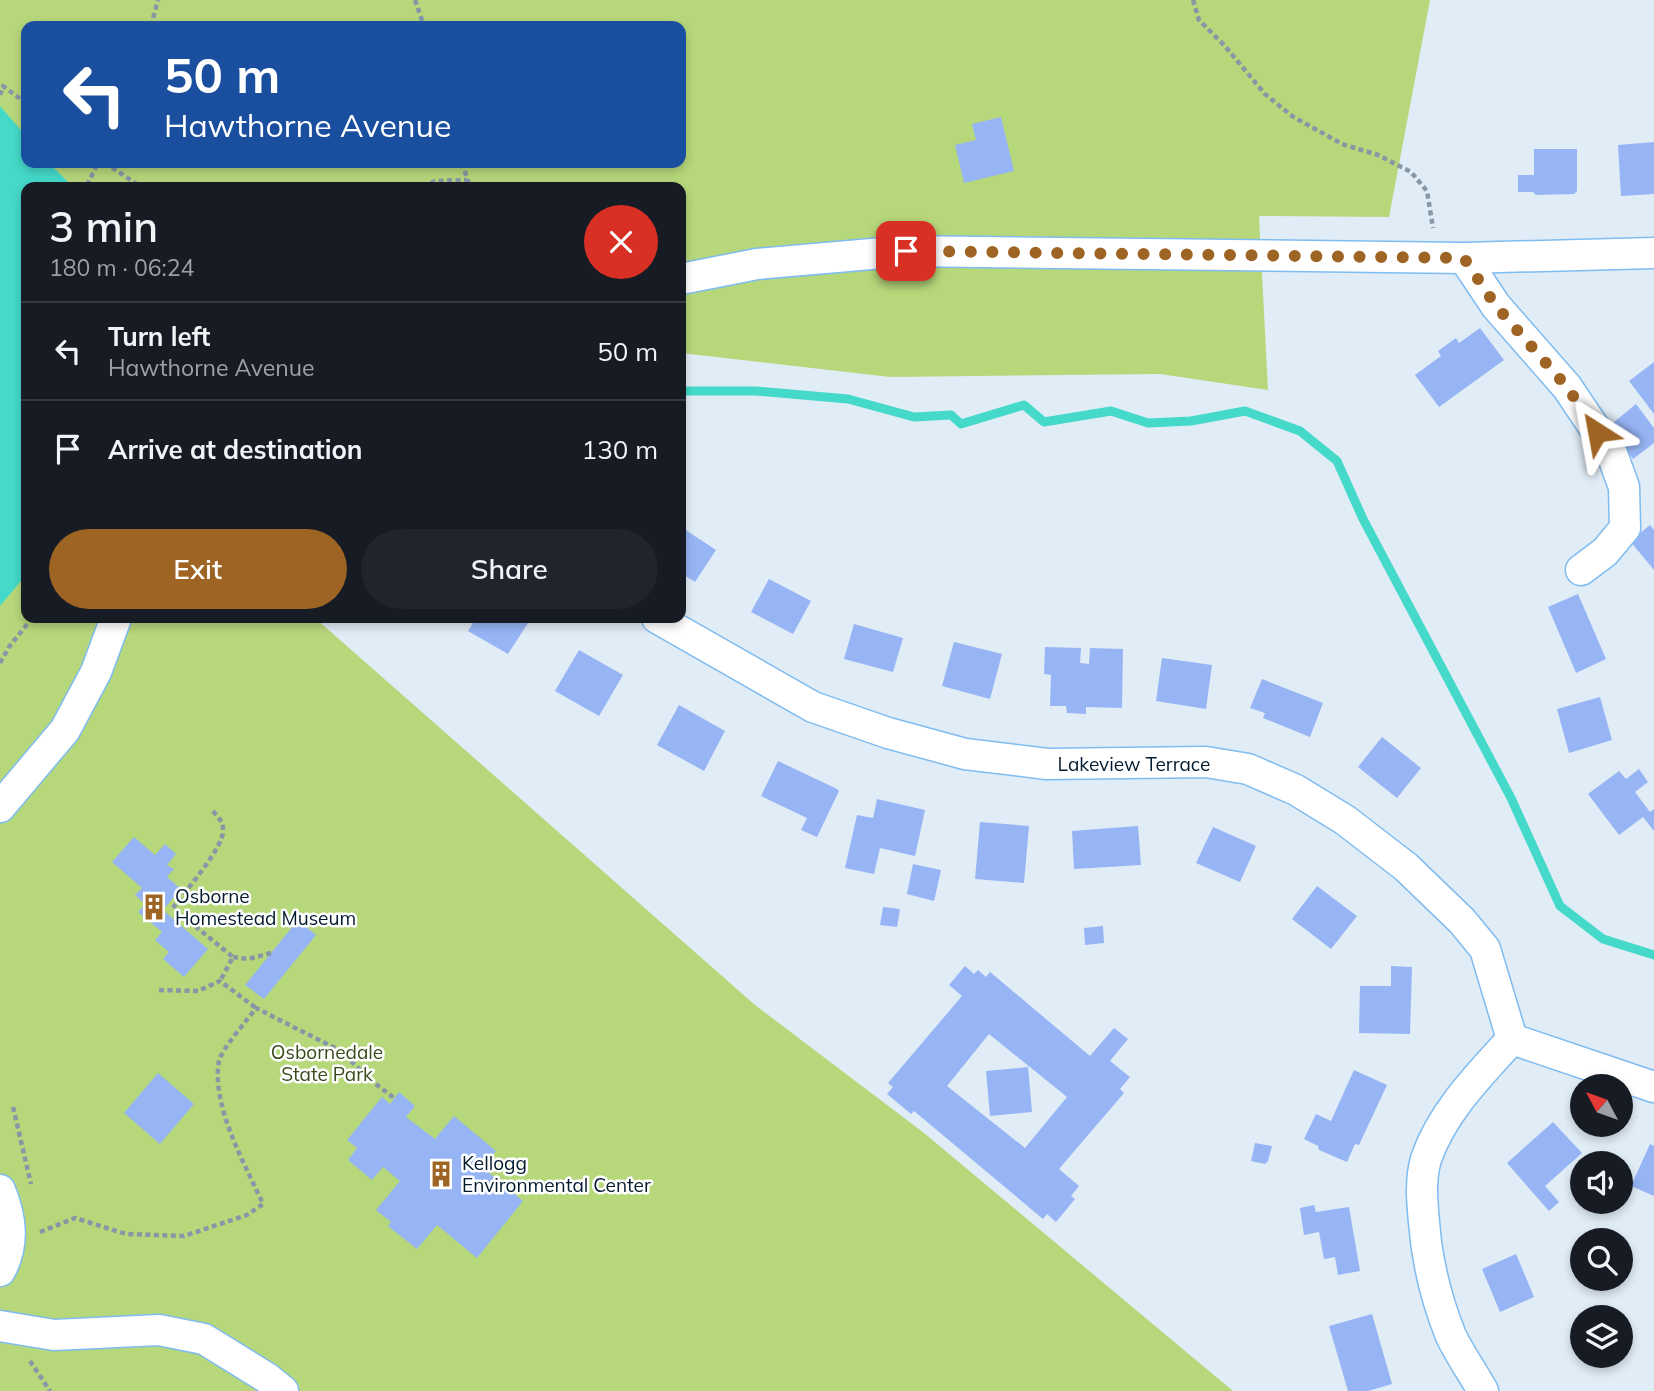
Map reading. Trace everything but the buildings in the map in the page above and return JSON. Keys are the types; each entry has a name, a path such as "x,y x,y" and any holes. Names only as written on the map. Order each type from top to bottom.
{"street":[{"path":"686,278 757,264 906,251 1434,258 1654,253"},
{"path":"1464,258 1496,306 1567,387 1612,454 1624,487 1625,528 1605,552 1581,570"},
{"path":"0,807 65,730 96,672 115,623"},
{"name":"Lakeview Terrace","path":"666,623 813,707 888,733 965,754 1047,764 1206,761 1248,769 1296,790 1345,820 1406,867 1462,921 1485,949 1512,1039"},
{"path":"1483,1391 1452,1338 1435,1293 1426,1247 1421,1191 1426,1160 1440,1129 1471,1085 1512,1039 1654,1087"},
{"path":"0,1190 11,1230 9,1250 0,1271"},
{"path":"0,1326 54,1335 159,1330 204,1339 283,1391"}],"path":[{"path":"152,21 158,0"},
{"path":"415,0 422,21"},
{"path":"1194,0 1199,20 1265,94 1292,116 1342,144 1378,155 1411,172 1427,191 1434,258"},
{"path":"0,95 3,86 21,99"},
{"path":"112,168 134,182"},
{"path":"433,182 467,180 464,168"},
{"path":"0,663 28,623"},
{"path":"213,811 222,821 224,833 206,866 173,908 233,957 248,959 271,953"},
{"path":"159,990 198,991 220,981 233,957"},
{"path":"220,981 256,1008 341,1051 394,1098"},
{"path":"34,1220 39,1233 75,1218 126,1234 184,1236 247,1215 263,1204 230,1131 219,1098 219,1059 256,1008"},
{"path":"13,1107 32,1189"}],"green space":[{"name":"Osbornedale State Park","path":"0,0 1430,0 1389,217 1259,216 1268,390 1160,374 890,377 686,354 686,182 21,182 21,623 321,623 755,1005 924,1133 1233,1391 0,1391"}],"shaded area":[{"path":"0,106 21,130 21,168 54,168 68,182 21,182 21,581 0,606"}],"waterway":[{"path":"686,391 756,391 848,399 914,417 951,415 961,424 1024,405 1044,422 1111,411 1148,423 1191,421 1245,411 1300,431 1337,461 1363,519 1511,798 1560,906 1603,939 1654,955"}],"place":[{"name":"Osborne Homestead Museum","path":"154,907"},
{"name":"Kellogg Environmental Center","path":"441,1174"}],"route":[{"path":"906,251 1464,258 1496,306 1567,387 1597,432"}]}
